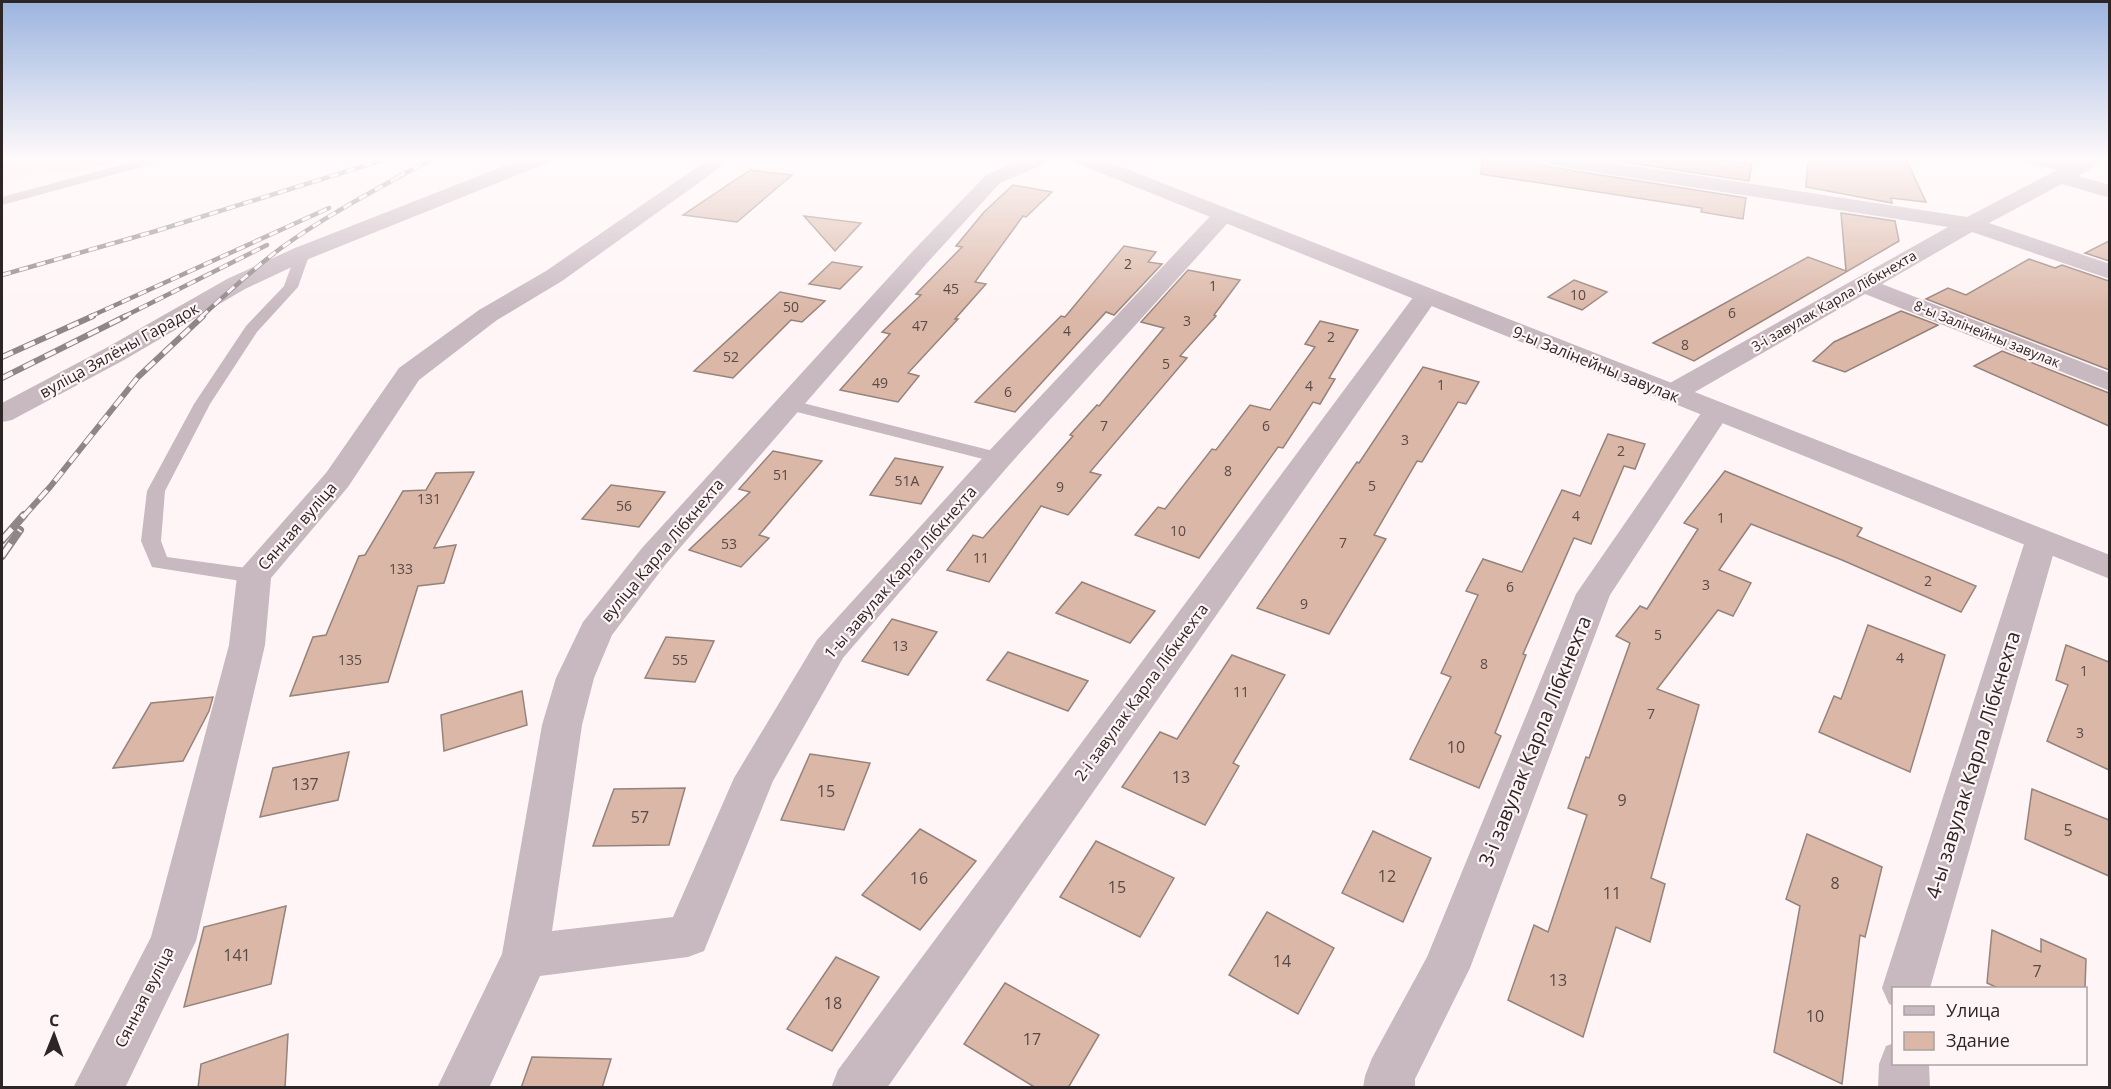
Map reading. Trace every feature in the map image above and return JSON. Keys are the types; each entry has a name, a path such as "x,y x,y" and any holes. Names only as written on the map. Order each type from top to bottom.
{"street":[{"path":"303,253 412,210"},
{"name":"Сянная вуліца","path":"98,1088 173,940 247,645 254,576 338,480 408,374 488,315 554,276 649,210"},
{"name":"вуліца Карла Лібкнехта","path":"462,1088 525,956 562,725 575,678 596,631 654,556 787,404 965,210"},
{"name":"9-ы Залінейны завулак","path":"1208,210 2109,568"},
{"path":"1878,210 1970,224 2109,272"},
{"name":"3-і завулак Карла Лібкнехта","path":"1671,394 1997,210"},
{"name":"1-ы завулак Карла Лібкнехта","path":"525,956 688,936 754,778 830,649 999,458 1223,216"},
{"name":"вуліца Зялёны Гарадок","path":"2,414 115,354 236,284 303,253"},
{"name":"8-ы Залінейны завулак","path":"1864,285 2109,383"},
{"name":"2-і завулак Карла Лібкнехта","path":"856,1088 1426,297"},
{"name":"3-і завулак Карла Лібкнехта","path":"1389,1088 1390,1076 1446,968 1593,594 1716,412"},
{"name":"4-ы завулак Карла Лібкнехта","path":"1906,987 2041,541"},
{"path":"1904,1065 1904,1088"}],"lane":[{"path":"254,576 159,562 151,541 156,492 202,405 251,329 291,287 303,253"},
{"path":"787,404 999,458"}],"building":[{"path":"691,210 751,210 737,222 683,215"},
{"path":"986,210 1033,210 1026,217 1023,216 975,282 986,284 955,319 958,319 908,373 919,376 898,402 840,390 890,334 882,332 921,295 916,294 962,247 956,246"},
{"path":"1702,210 1744,210 1743,219 1701,212"},
{"path":"1841,213 1895,221 1899,241 1694,361 1653,343 1808,257 1846,271"},
{"path":"804,216 861,223 835,251"},
{"path":"2109,241 2109,261 2085,253"},
{"path":"1124,246 1156,252 1148,262 1162,264 1114,315 1106,312 1015,412 975,402 1061,316 1065,317"},
{"path":"2029,259 2055,268 2062,265 2109,281 2109,370 1926,299 1948,288 1966,295"},
{"path":"832,262 862,267 840,289 809,284"},
{"path":"1188,270 1240,280 1214,315 1216,316 1180,356 1187,358 1090,472 1101,475 1068,515 1041,506 989,582 947,570 973,535 983,538 1164,328 1141,322"},
{"path":"1574,280 1607,292 1582,310 1548,297"},
{"path":"780,292 825,301 802,322 791,320 733,378 694,371"},
{"path":"1901,311 1938,325 1845,372 1813,361 1834,342"},
{"path":"1320,321 1358,330 1329,378 1335,379 1320,404 1313,402 1283,448 1278,447 1199,558 1135,535 1158,507 1165,509 1212,449 1216,450 1250,405 1270,410 1315,347 1305,344"},
{"path":"2002,351 2109,393 2109,426 1974,366"},
{"path":"1423,367 1479,382 1466,404 1458,402 1422,462 1417,461 1374,535 1386,539 1329,634 1257,608 1357,462 1359,463"},
{"path":"1608,434 1645,444 1635,469 1624,466 1591,544 1574,538 1523,654 1526,655 1495,733 1501,736 1479,788 1410,759 1451,677 1441,673 1478,595 1466,591 1483,559 1522,572 1562,490 1580,496"},
{"path":"773,451 822,461 759,535 769,538 741,567 689,550 750,492 739,489"},
{"path":"895,458 943,467 921,504 870,495"},
{"path":"1725,471 1862,528 1857,536 1976,586 1961,612 1842,560 1751,524 1719,570 1751,583 1733,616 1718,610 1657,689 1699,705 1651,878 1665,884 1650,942 1616,927 1583,1037 1508,1000 1534,925 1548,932 1587,815 1568,808 1586,757 1589,758 1630,643 1616,636 1640,606 1647,609 1698,529 1684,523"},
{"path":"474,472 434,548 456,545 444,583 418,586 388,682 290,696 313,637 326,635 359,556 365,555 403,491 426,490 436,473"},
{"path":"611,485 665,492 639,527 582,519"},
{"path":"1082,582 1155,611 1130,643 1056,613"},
{"path":"892,619 937,632 908,675 862,661"},
{"path":"1868,625 1945,655 1910,772 1819,732 1834,696 1841,699"},
{"path":"666,637 714,641 695,682 645,678"},
{"path":"2066,645 2109,662 2109,770 2047,741 2068,685 2056,680"},
{"path":"1008,652 1088,681 1068,711 987,680"},
{"path":"1232,655 1285,675 1233,763 1239,766 1205,825 1122,787 1160,732 1177,739"},
{"path":"522,691 527,725 444,751 441,715"},
{"path":"213,697 209,711 183,761 113,768 151,703"},
{"path":"349,752 338,800 260,817 273,768"},
{"path":"810,754 870,763 844,830 781,820"},
{"path":"685,788 669,845 593,846 614,789"},
{"path":"2032,789 2109,820 2109,876 2025,839"},
{"path":"920,829 976,861 920,930 862,895"},
{"path":"1373,831 1431,858 1403,922 1342,893"},
{"path":"1807,834 1882,867 1865,937 1860,935 1842,1084 1774,1052 1800,906 1786,899"},
{"path":"1096,841 1174,878 1140,937 1060,897"},
{"path":"286,906 271,984 184,1007 204,927"},
{"path":"1267,912 1334,948 1298,1014 1229,975"},
{"path":"1992,930 2041,952 2041,939 2086,959 2085,987 1996,987 1987,983"},
{"path":"836,957 879,977 832,1051 787,1029"},
{"path":"1005,983 1099,1035 1068,1088 1036,1088 964,1044"},
{"path":"288,1034 285,1088 198,1088 201,1064"},
{"path":"532,1057 611,1059 602,1088 521,1088"}],"railway":[{"path":"2,275 224,210"},
{"path":"89,317 325,210"},
{"path":"201,317 281,248 340,210"},
{"path":"123,317 267,245"},
{"path":"2,357 93,316"},
{"path":"2,378 126,316"},
{"path":"23,517 50,487 138,377 203,316"},
{"path":"2,540 24,515"},
{"path":"2,556 20,530"}]}
